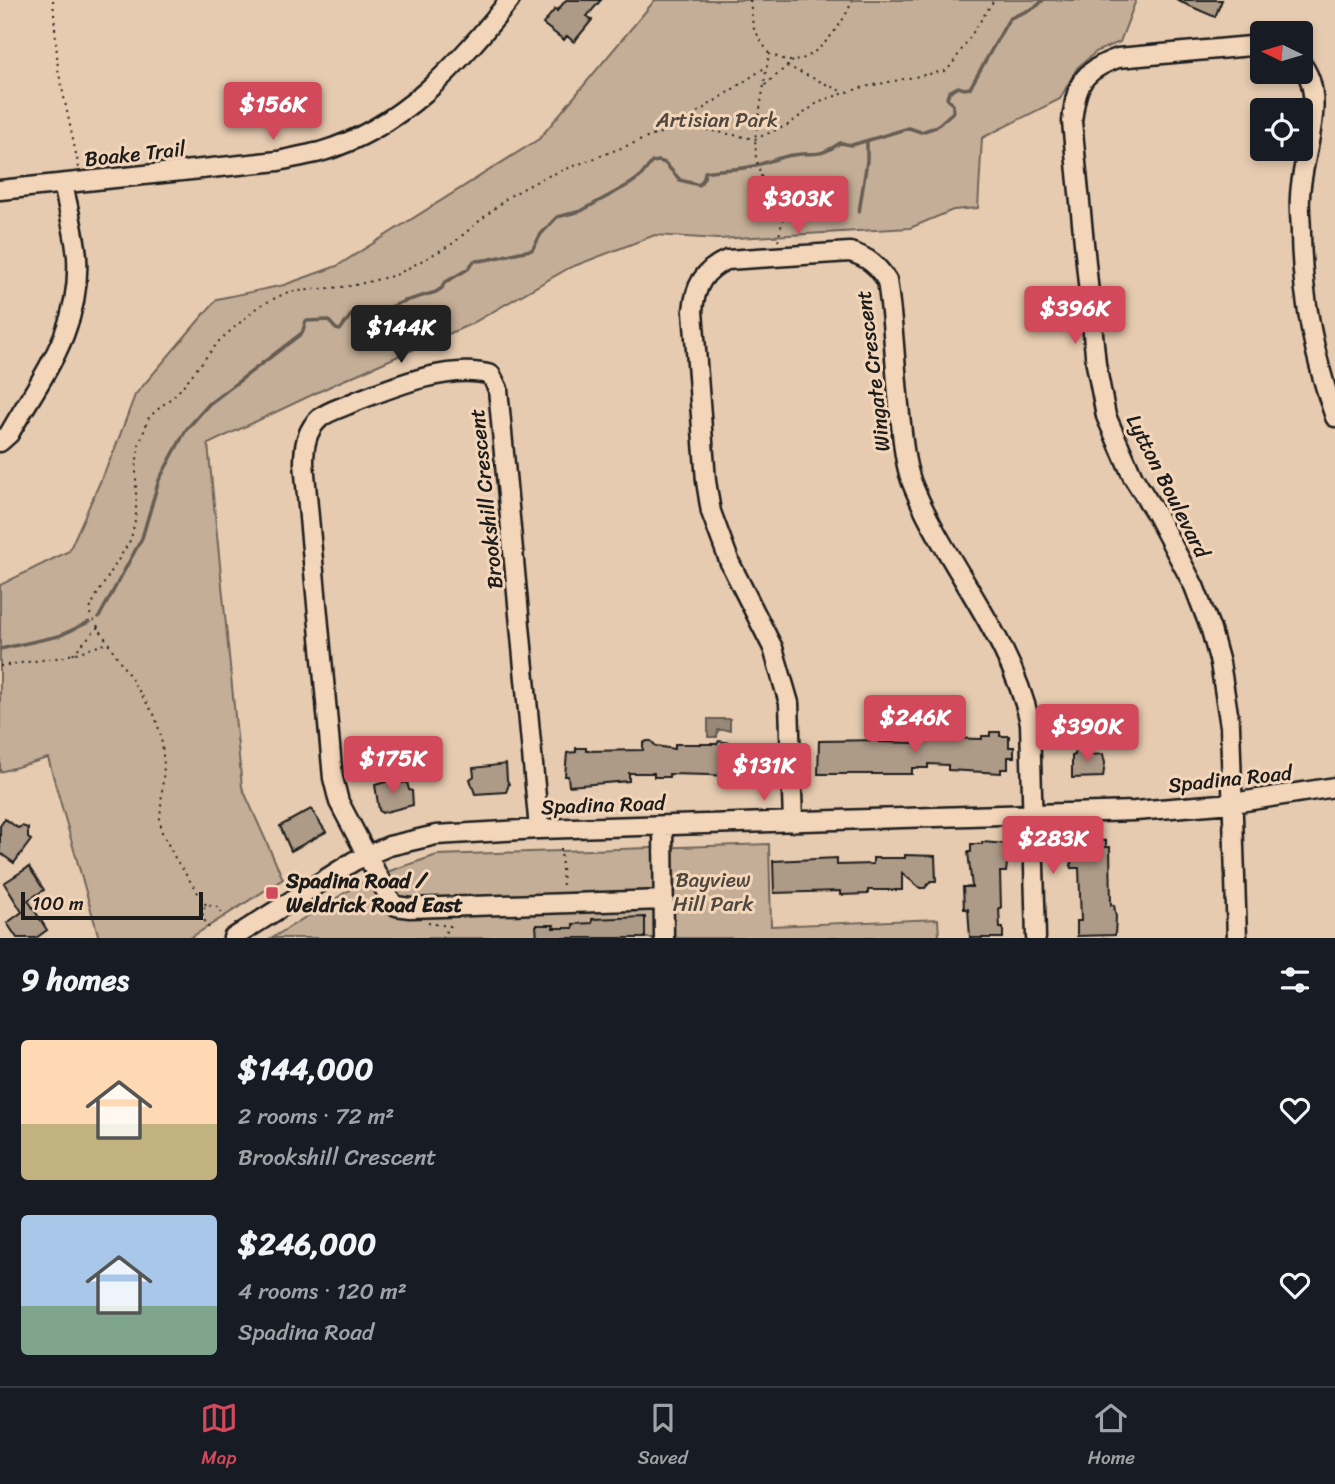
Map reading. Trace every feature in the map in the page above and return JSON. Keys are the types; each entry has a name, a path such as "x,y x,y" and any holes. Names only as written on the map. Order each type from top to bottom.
{"street":[{"name":"Boake Trail","path":"0,190 278,161 321,151 348,141 394,117 434,87 467,54 510,0"},
{"name":"Lytton Boulevard","path":"1237,938 1230,726 1220,663 1211,629 1194,586 1133,477 1106,416 1096,363 1072,122 1077,90 1089,71 1102,63 1118,58 1250,46"},
{"path":"1312,84 1311,128 1299,198 1301,269 1311,341 1335,418"},
{"path":"0,442 9,433 57,353 75,305 77,254 63,184"},
{"name":"Wingate Crescent","path":"793,822 789,703 774,648 734,573 711,512 706,481 693,311 695,292 702,278 716,265 727,260 850,252 878,265 887,281 904,451 913,486 1002,647 1025,701 1030,723 1036,938"},
{"name":"Brookshill Crescent","path":"539,829 498,389 491,375 482,373 432,376 389,388 320,417 307,436 304,449 333,778 339,802 391,901 402,908 664,900"},
{"name":"Spadina Road","path":"233,938 354,861 389,846 436,835 539,829 1135,811 1233,803 1335,788"},
{"path":"663,826 664,938"}],"path":[{"path":"53,0 58,69 82,182"},
{"path":"750,0 753,26 769,54 755,139 756,158 763,183 779,205 783,218 775,257"},
{"path":"769,54 794,60 812,53 833,34 852,0"},
{"path":"673,128 691,127 755,139 788,125 820,101 864,87 944,71 951,66 994,0"},
{"path":"764,86 794,60"},
{"path":"225,918 218,907 206,905 175,858 162,832 160,819 164,765 155,716 89,612 131,539 136,516 138,456 149,417 178,392 220,340 259,306 288,292 351,286 396,275 452,244 508,197 543,178 673,128 767,66"},
{"path":"787,66 845,93"},
{"path":"73,654 98,627"},
{"path":"0,666 73,654 108,643"},
{"path":"561,848 564,904"},
{"path":"206,905 202,910 202,917 209,928"}],"green space":[{"name":"Artisian Park","path":"655,0 1136,0 1120,42 1097,51 1077,68 1060,99 982,138 978,208 953,210 910,228 718,239 655,235 569,268 471,324 208,444 242,787 283,879 190,938 99,938 48,758 0,772 0,585 69,551 114,451 135,395 217,299 284,285 337,266 539,139"},
{"name":"Bayview Hill Park","path":"769,844 771,926 938,919 939,938 272,938 369,878 437,855"}],"shaded area":[{"path":"708,719 730,719 730,730 718,730 717,737 708,737"}],"building":[{"path":"566,0 601,0 587,16 592,20 574,42 567,36 564,40 543,24"},
{"path":"1176,0 1222,0 1215,17"},
{"path":"990,732 1009,736 1009,747 1014,747 1014,757 1008,757 1008,769 1001,769 1001,773 948,770 948,765 928,764 928,768 912,768 912,774 818,774 819,741 880,740 916,743 917,735 927,733 944,735 944,738 982,739 982,736 990,736"},
{"path":"647,741 656,746 675,749 675,744 717,744 719,741 738,744 738,748 771,749 770,779 725,779 725,776 669,774 669,777 654,777 654,773 629,773 629,781 569,786 568,776 565,776 567,753 576,752 576,748 586,748 586,751 643,750 643,743"},
{"path":"1075,747 1090,747 1090,755 1103,754 1103,777 1072,778 1072,756 1075,755"},
{"path":"506,764 509,784 506,792 475,794 470,779 474,776 473,768"},
{"path":"389,781 390,785 407,782 409,790 412,791 413,805 382,813 379,810 375,785"},
{"path":"311,809 326,832 291,851 280,826"},
{"path":"5,819 18,828 28,828 28,838 31,840 14,863 0,853 0,826"},
{"path":"1084,839 1106,841 1106,847 1110,847 1111,905 1114,905 1116,917 1115,935 1077,936 1077,921 1081,921 1079,868 1071,868 1072,842 1084,842"},
{"path":"971,844 1006,844 1006,849 1009,849 1006,872 1000,872 999,908 1003,938 970,938 963,887 972,887 968,852 971,852"},
{"path":"905,855 935,856 936,881 920,888 902,873 902,890 868,890 868,894 840,895 840,891 774,893 773,861 837,858 837,865 873,864 873,858 905,858"},
{"path":"29,867 44,890 28,900 47,930 36,938 17,938 7,923 22,912 4,883"},
{"path":"645,917 645,938 537,938 536,925 573,928 573,924 592,923 592,919"}],"waterway":[{"path":"99,617 142,538 159,480 186,430 209,404 302,333 306,321 328,320 340,330 351,315 367,317 402,302 436,292 444,283 468,269 474,261 532,250 541,234 557,217 581,211 630,184 640,177 652,162 665,163 680,180 699,185 705,172 749,167 793,155 821,153 840,143 852,145 909,128 921,132 936,127 953,112 953,105 947,98 949,92 958,87 970,88 1009,19 1032,9 1043,0"},
{"path":"859,212 867,161 867,141"},
{"path":"0,649 59,636 89,622"}],"place":[{"name":"Spadina Road / Weldrick Road East","path":"272,893"}]}
